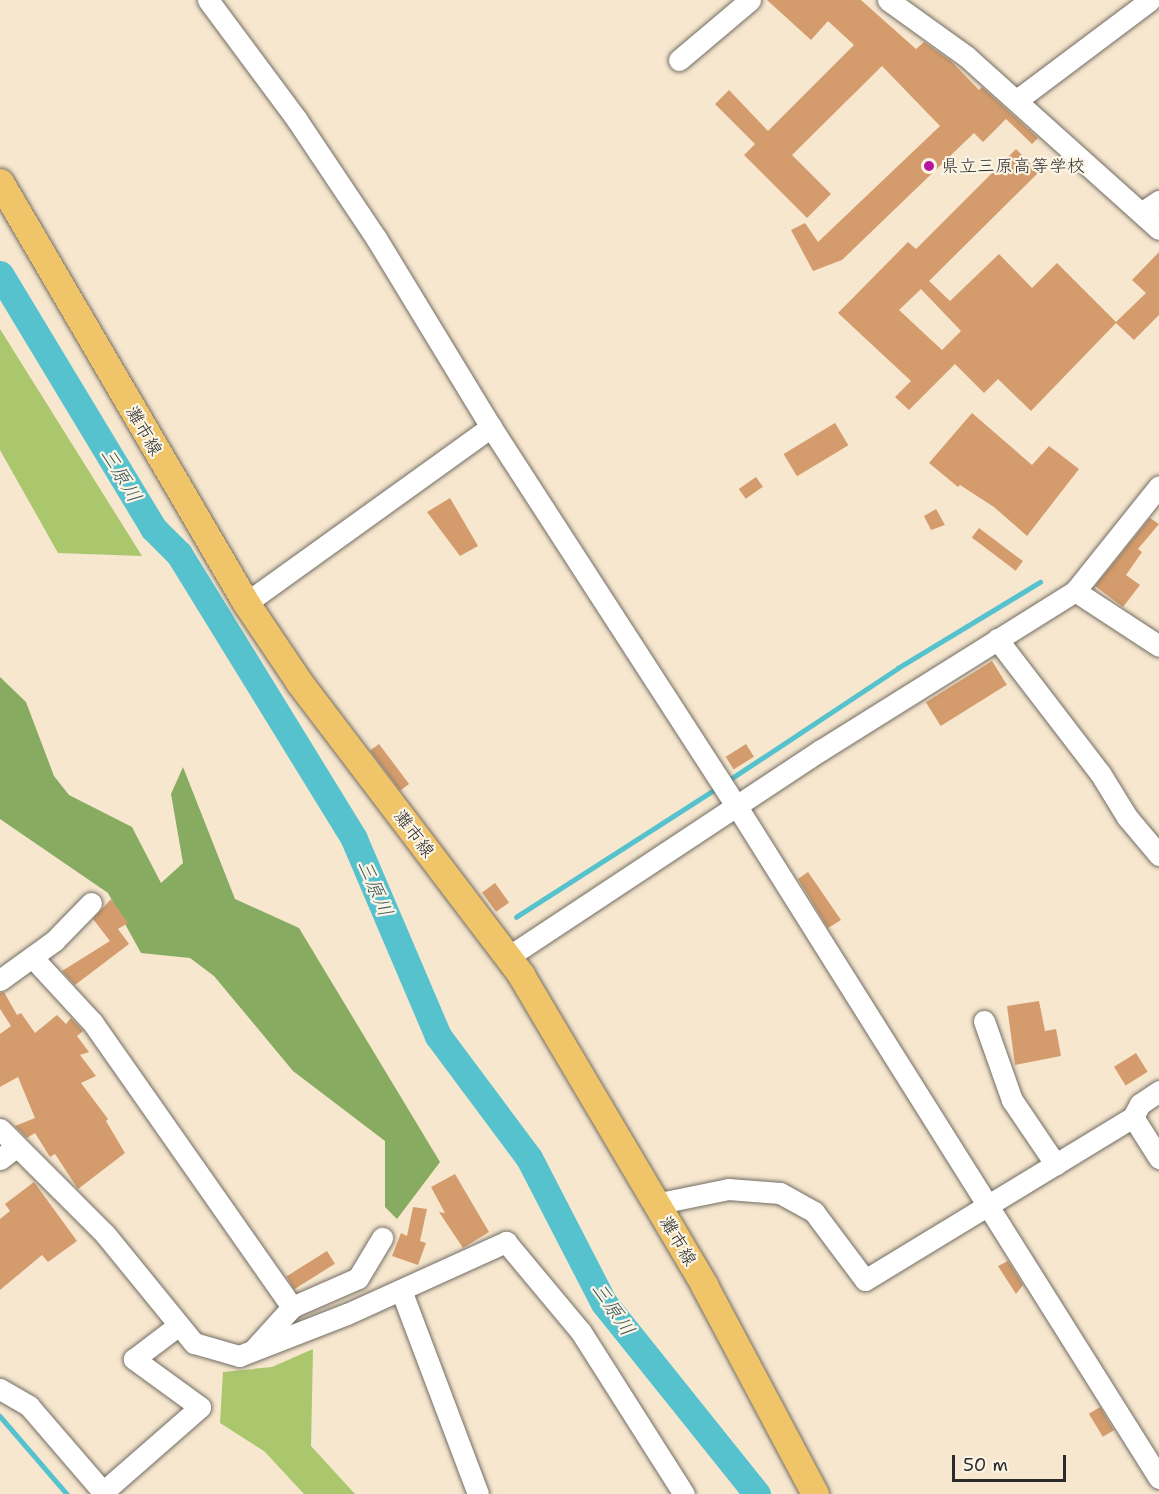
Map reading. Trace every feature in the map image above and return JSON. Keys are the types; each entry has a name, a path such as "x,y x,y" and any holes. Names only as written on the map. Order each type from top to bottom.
{"main road":[{"name":"灘市線","path":"0,182 246,603 299,682 508,957 704,1285 815,1494"}],"street":[{"path":"208,0 297,120 376,238 491,427 736,805 1159,1478"},
{"path":"679,60 750,0"},
{"path":"1017,100 1150,0"},
{"path":"901,3 1017,100 1159,229"},
{"path":"1141,213 1159,201"},
{"path":"246,603 491,427"},
{"path":"508,957 736,805 1075,591 1155,498"},
{"path":"1075,591 1159,646"},
{"path":"998,639 1100,774 1127,817 1159,855"},
{"path":"0,980 33,958 91,903"},
{"path":"33,958 93,1023 291,1307"},
{"path":"984,1021 1012,1100 1056,1165"},
{"path":"655,1204 728,1189 780,1193 814,1212 864,1281 1133,1117 1140,1104 1159,1091"},
{"path":"1133,1117 1159,1158"},
{"path":"0,1129 8,1153 105,1234 194,1343 239,1356 401,1290 506,1242 581,1332 684,1494"},
{"path":"253,1350 291,1307 358,1278 382,1238"},
{"path":"401,1290 478,1494"},
{"path":"0,1389 29,1406 103,1492 200,1407 134,1359 179,1325"}],"green space":[{"path":"0,329 142,556 58,553 0,450"},
{"path":"0,677 26,702 54,776 69,795 132,827 161,883 183,863 171,794 183,767 235,899 299,928 440,1162 397,1219 385,1207 385,1141 293,1071 214,976 190,958 141,953 108,893 0,819"},
{"path":"313,1349 311,1446 355,1494 304,1494 264,1451 220,1423 223,1372 272,1367"}],"building":[{"path":"767,0 861,0 916,49 924,42 951,61 979,90 982,87 1038,138 1032,144 1006,119 983,142 974,133 842,260 813,271 791,230 805,223 818,242 940,126 882,66 792,155 831,194 807,218 744,155 755,144 715,104 729,90 768,131 854,45 828,21 811,40"},
{"path":"1016,149 1039,172 929,281 950,301 999,254 1032,288 1057,263 1116,322 1146,293 1132,280 1159,252 1159,315 1134,340 1116,323 1031,411 998,379 984,393 955,364 909,410 895,397 911,381 838,313 908,242 916,249","holes":["921,289 961,331 942,350 899,310"]},
{"path":"972,413 1032,465 1049,446 1079,469 1027,536 994,507 960,485 958,487 929,463"},
{"path":"835,423 848,445 797,476 784,454"},
{"path":"756,477 763,487 746,499 739,489"},
{"path":"450,498 478,546 460,556 427,512"},
{"path":"936,509 945,525 931,530 924,516"},
{"path":"1150,518 1159,524 1138,549 1142,552 1126,575 1140,585 1123,607 1095,586"},
{"path":"979,528 1023,561 1016,571 972,538"},
{"path":"992,661 1007,685 941,726 926,702"},
{"path":"379,744 409,784 400,791 370,751"},
{"path":"746,744 754,757 734,769 726,757"},
{"path":"808,872 841,920 828,928 798,879"},
{"path":"495,883 509,902 496,912 482,892"},
{"path":"111,899 128,923 118,929 129,944 75,985 62,971 110,941 93,919"},
{"path":"4,992 17,1015 21,1013 35,1033 57,1015 66,1024 71,1018 83,1031 77,1036 89,1052 80,1055 96,1076 81,1083 108,1119 106,1121 125,1153 78,1189 55,1154 50,1157 35,1133 27,1138 15,1126 35,1118 18,1077 0,1087 0,1034 11,1026 0,1009 0,993"},
{"path":"1039,1001 1045,1031 1056,1029 1061,1056 1015,1065 1007,1006"},
{"path":"1136,1053 1148,1072 1126,1085 1114,1067"},
{"path":"455,1174 489,1232 463,1248 439,1212 445,1213 431,1187"},
{"path":"34,1182 77,1241 48,1262 42,1255 0,1290 0,1219 10,1211 5,1204"},
{"path":"413,1207 427,1209 420,1241 426,1243 418,1265 392,1256 401,1233 407,1236"},
{"path":"327,1251 335,1264 294,1289 286,1276"},
{"path":"1008,1261 1023,1285 1016,1294 998,1266"},
{"path":"1100,1407 1114,1430 1103,1437 1089,1414"}],"waterway":[{"name":"三原川","path":"0,274 153,528 179,554 354,839 438,1036 529,1158 604,1303 757,1494"},
{"path":"726,782 898,668 1040,582"},
{"path":"516,917 717,788"},
{"path":"0,1416 67,1494"}],"place":[{"name":"県立三原高等学校","path":"929,166"}]}
